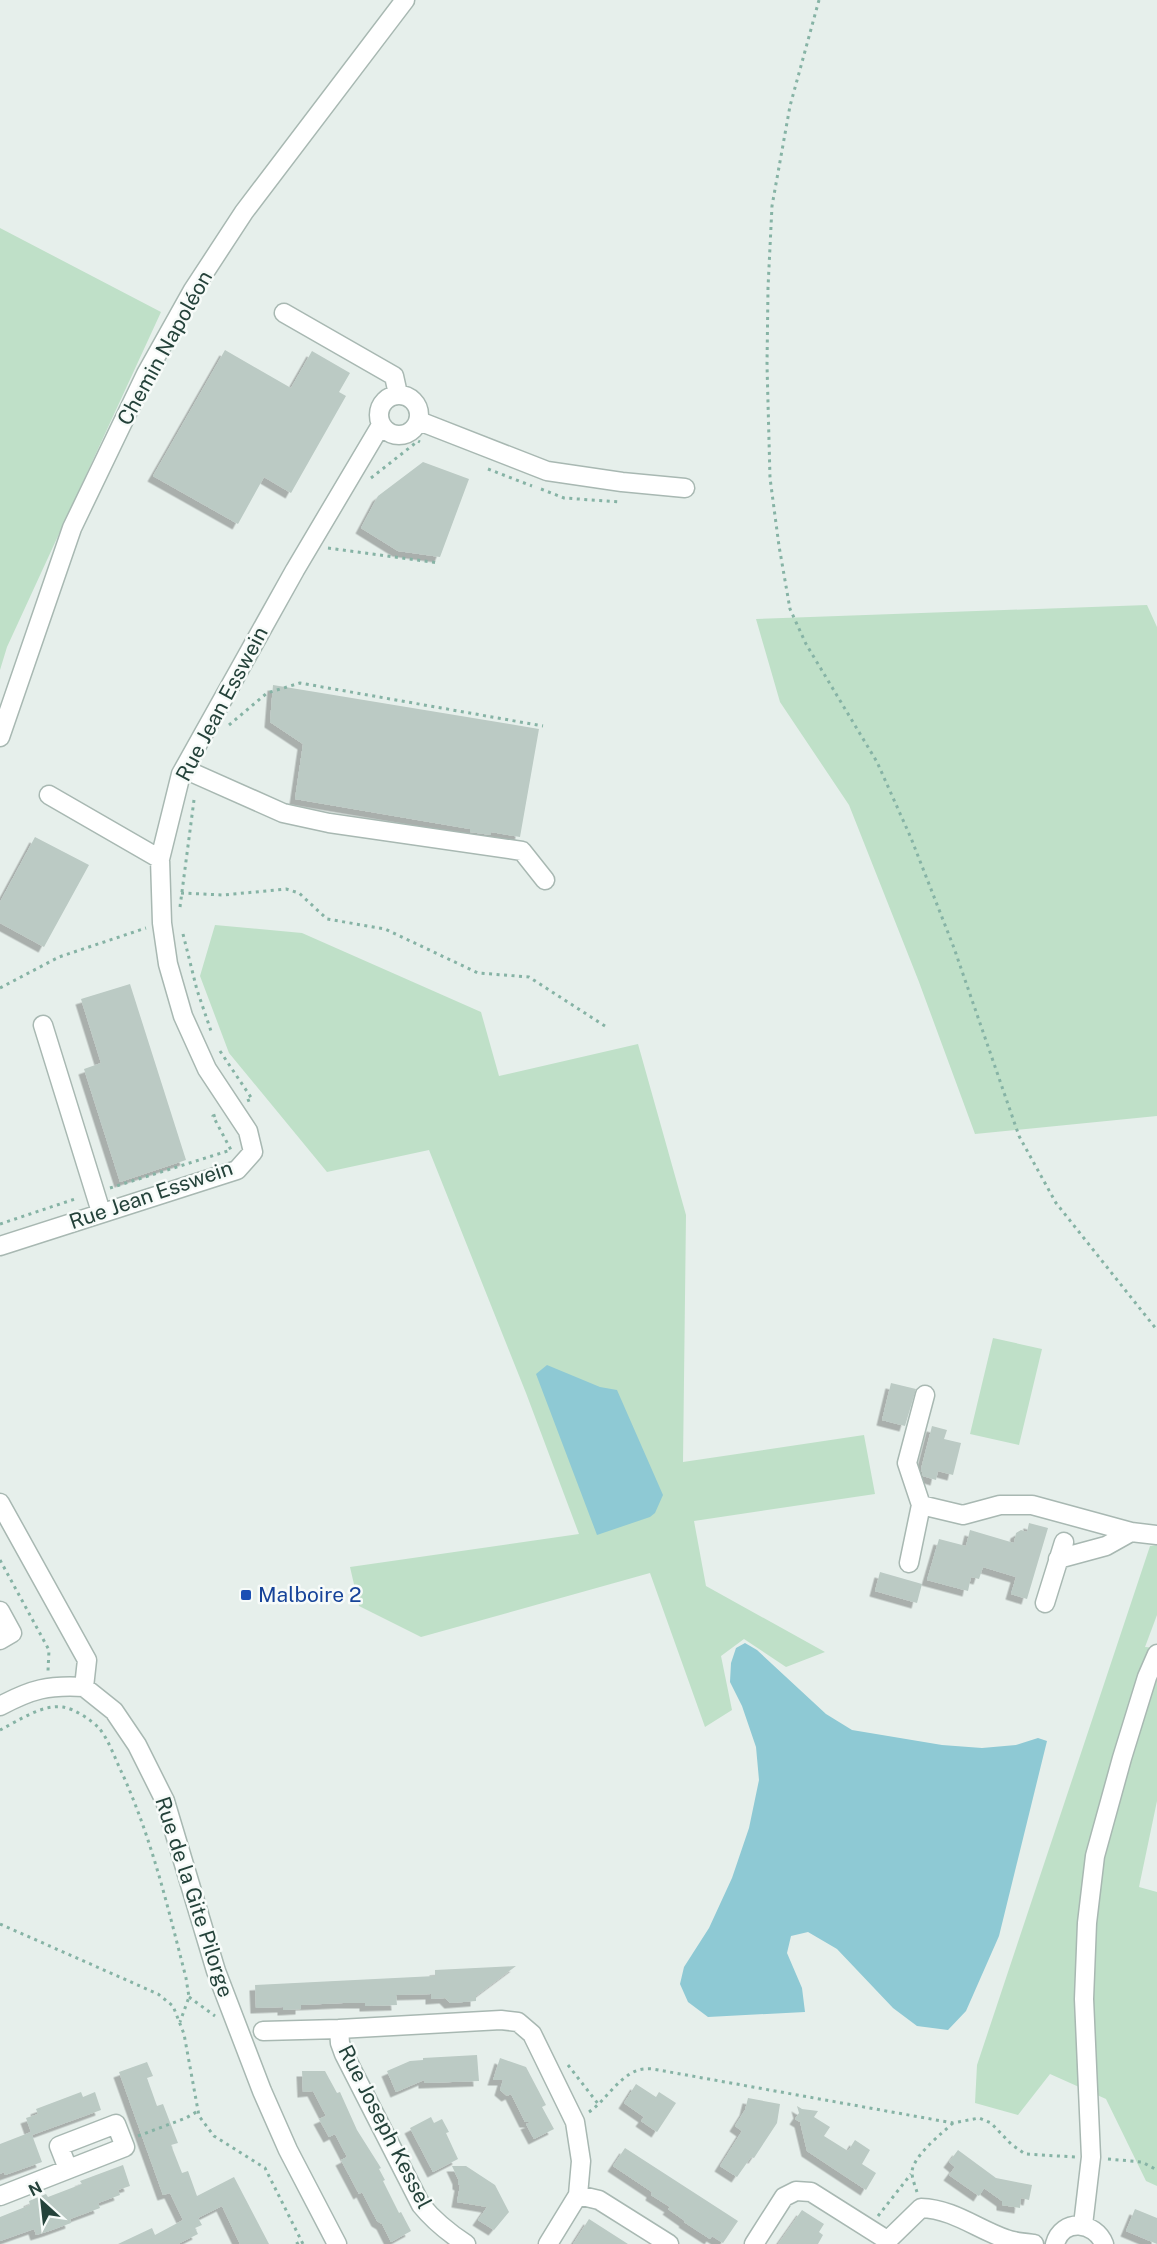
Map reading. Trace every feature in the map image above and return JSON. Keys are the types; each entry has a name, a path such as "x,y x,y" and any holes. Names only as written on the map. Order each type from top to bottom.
{"street":[{"name":"Chemin Napoléon","path":"0,737 72,528 146,374 193,290 244,212 405,0"},
{"path":"284,313 394,376 399,394"},
{"path":"399,394 411,398 419,408 419,421 406,435 392,434 381,425 379,418 381,404 399,394"},
{"path":"419,421 547,471 685,488"},
{"name":"Rue Jean Esswein","path":"0,1246 237,1170 253,1152 248,1131 207,1069 183,1016 168,964 162,923 160,859 184,769 295,570 381,425"},
{"path":"184,769 283,813 329,823 522,851 545,880"},
{"path":"49,795 160,859"},
{"path":"43,1025 102,1212"},
{"path":"909,1563 921,1505 907,1463 925,1395"},
{"path":"0,1503 87,1660 84,1687 39,1688 0,1706"},
{"path":"921,1505 963,1515 1000,1504 1032,1504 1131,1532 1157,1535"},
{"path":"1045,1603 1062,1551 1106,1546 1131,1532"},
{"path":"0,1611 12,1633 0,1640"},
{"path":"1083,2225 1090,2157 1084,1999 1087,1923 1095,1856 1122,1758 1147,1677 1157,1654"},
{"name":"Rue de la Gite Pilorge","path":"84,1687 114,1711 137,1745 165,1801 216,1971 262,2091 288,2150 337,2244"},
{"name":"Rue Joseph Kessel","path":"263,2031 501,2020 518,2022 532,2034 575,2122 582,2161 578,2195 548,2244"},
{"name":"Rue Joseph Kessel","path":"339,2029 344,2054 422,2205 432,2218 451,2235 466,2244"},
{"path":"0,2196 68,2169 59,2146 116,2124 123,2142"},
{"path":"754,2244 784,2198 796,2191 811,2192 885,2242 921,2208 935,2208 1007,2240 1034,2244"},
{"path":"578,2195 599,2200 669,2244"},
{"path":"1055,2244 1061,2233 1068,2228 1083,2225 1098,2234 1104,2244"}],"path":[{"path":"819,0 790,106 772,206 768,288 767,365 770,477 790,609 806,644 877,762 911,838 954,948 1019,1136 1056,1203 1157,1330"},
{"path":"328,548 439,563"},
{"path":"227,727 267,693 300,683 543,726"},
{"path":"161,892 225,896 286,889 299,893 327,919 385,929 478,973 529,977 608,1028"},
{"path":"0,988 59,957 162,923"},
{"path":"0,1560 49,1650 49,1669 39,1688"},
{"path":"0,1731 44,1708 64,1707 83,1716 99,1728 132,1795 154,1856 189,1997 180,2023"},
{"path":"0,1924 159,1994 173,2006 184,2034 199,2116 214,2136 265,2168 302,2243 296,2244"},
{"path":"575,2122 599,2105 627,2075 644,2069 664,2070 952,2123 979,2118 991,2123 1011,2144 1025,2154 1090,2157 1142,2163 1157,2170"},
{"path":"123,2142 186,2118 198,2111"},
{"path":"868,2230 912,2174 914,2165 930,2144 952,2123"},
{"path":"912,2174 921,2208"}],"green space":[{"path":"0,228 161,312 7,647 0,670"},
{"path":"1147,605 1157,627 1157,1116 975,1134 919,982 849,805 780,702 756,619"},
{"path":"215,925 302,933 481,1012 499,1076 638,1044 686,1215 683,1462 864,1435 875,1494 694,1521 706,1586 825,1652 786,1667 744,1639 721,1656 732,1710 705,1727 650,1573 421,1637 359,1606 350,1567 579,1534 526,1393 429,1150 327,1172 229,1053 200,976"},
{"path":"993,1338 1042,1349 1019,1445 970,1434"},
{"path":"1157,1545 1157,1615 1145,1647 1157,1648 1157,1801 1139,1887 1157,1892 1157,2186 1146,2181 1106,2099 1050,2074 1018,2115 975,2103 977,2065 1150,1546"}],"water":[{"path":"547,1365 600,1387 617,1390 663,1495 655,1513 650,1517 597,1535 536,1374"},
{"path":"745,1643 757,1650 826,1714 852,1730 942,1745 982,1748 1016,1745 1038,1738 1047,1741 999,1936 966,2011 948,2030 917,2026 893,2008 837,1949 808,1932 791,1936 787,1953 802,1988 805,2012 708,2017 688,2002 680,1984 684,1967 709,1928 732,1878 749,1828 759,1780 756,1747 742,1706 730,1682 731,1663 736,1648"}],"building":[{"path":"225,350 291,388 312,351 350,373 339,392 346,396 291,493 264,477 238,524 153,476"},
{"path":"423,462 469,479 440,557 398,551 361,528 378,496"},
{"path":"273,685 539,729 520,837 491,832 491,835 470,832 470,829 295,799 303,744 270,722"},
{"path":"35,837 89,865 44,947 0,923 0,902"},
{"path":"130,984 186,1160 120,1182 84,1069 101,1063 81,999"},
{"path":"891,1383 916,1389 905,1426 882,1420"},
{"path":"932,1426 947,1430 944,1439 961,1443 953,1475 938,1471 936,1480 923,1476 921,1469"},
{"path":"1029,1523 1048,1528 1027,1599 1011,1594 1016,1577 983,1567 979,1579 971,1577 968,1591 927,1580 939,1539 966,1546 970,1530 1014,1543 1016,1533 1021,1530 1027,1532"},
{"path":"880,1572 922,1584 917,1603 875,1591"},
{"path":"516,1966 476,1996 476,2001 450,2003 445,1998 431,1999 431,1994 396,1995 397,2005 365,2006 365,2003 343,2003 301,2005 301,2009 256,2008 255,1985 435,1976 435,1970"},
{"path":"477,2055 479,2081 424,2083 424,2080 396,2092 387,2071 410,2061 423,2060 423,2058"},
{"path":"500,2058 526,2067 546,2105 542,2107 554,2129 534,2139 526,2124 531,2122 525,2122 511,2094 507,2096 500,2090 503,2080 493,2080"},
{"path":"147,2062 153,2076 147,2078 157,2106 163,2104 178,2143 171,2145 182,2173 188,2171 197,2196 234,2177 269,2244 240,2244 222,2206 198,2218 202,2225 195,2228 198,2234 178,2244 118,2244 152,2228 155,2235 183,2220 170,2193 163,2195 119,2072"},
{"path":"302,2071 325,2071 337,2093 340,2092 357,2130 381,2168 379,2169 385,2180 383,2181 399,2213 401,2212 411,2231 391,2242 362,2192 359,2194 341,2160 347,2157 335,2134 329,2137 319,2119 326,2116 313,2091 303,2092"},
{"path":"636,2084 656,2097 659,2092 676,2103 657,2132 641,2121 644,2117 624,2103"},
{"path":"81,2092 83,2097 95,2092 101,2110 32,2135 42,2162 5,2175 4,2172 0,2174 0,2144 31,2132 26,2118 38,2114 36,2109"},
{"path":"748,2098 780,2104 777,2123 754,2158 751,2157 737,2177 720,2166 742,2131 735,2126 745,2110"},
{"path":"797,2106 818,2111 814,2117 830,2127 824,2136 848,2151 855,2140 870,2150 862,2164 876,2173 866,2190 807,2151 800,2122 795,2119 799,2113"},
{"path":"431,2117 434,2123 442,2119 458,2159 433,2172 410,2128"},
{"path":"625,2148 738,2221 723,2243 712,2236 710,2239 684,2222 668,2209 670,2207 651,2195 652,2192 613,2166"},
{"path":"958,2150 996,2178 1032,2185 1029,2200 1021,2198 1020,2208 1002,2205 1002,2201 984,2188 979,2196 949,2175 955,2167 949,2162"},
{"path":"123,2165 130,2186 118,2190 120,2195 98,2203 100,2208 70,2219 71,2223 49,2231 36,2235 34,2229 0,2241 0,2217 30,2205 29,2201 46,2194 48,2197 82,2184 80,2181"},
{"path":"452,2166 466,2166 495,2185 509,2212 494,2230 478,2220 487,2207 457,2202 460,2185"},
{"path":"1135,2209 1157,2218 1157,2244 1126,2231"},
{"path":"802,2210 824,2224 819,2232 823,2235 818,2244 778,2244"},
{"path":"589,2219 628,2244 573,2244"}],"place":[{"name":"Malboire 2","path":"246,1595"}]}
